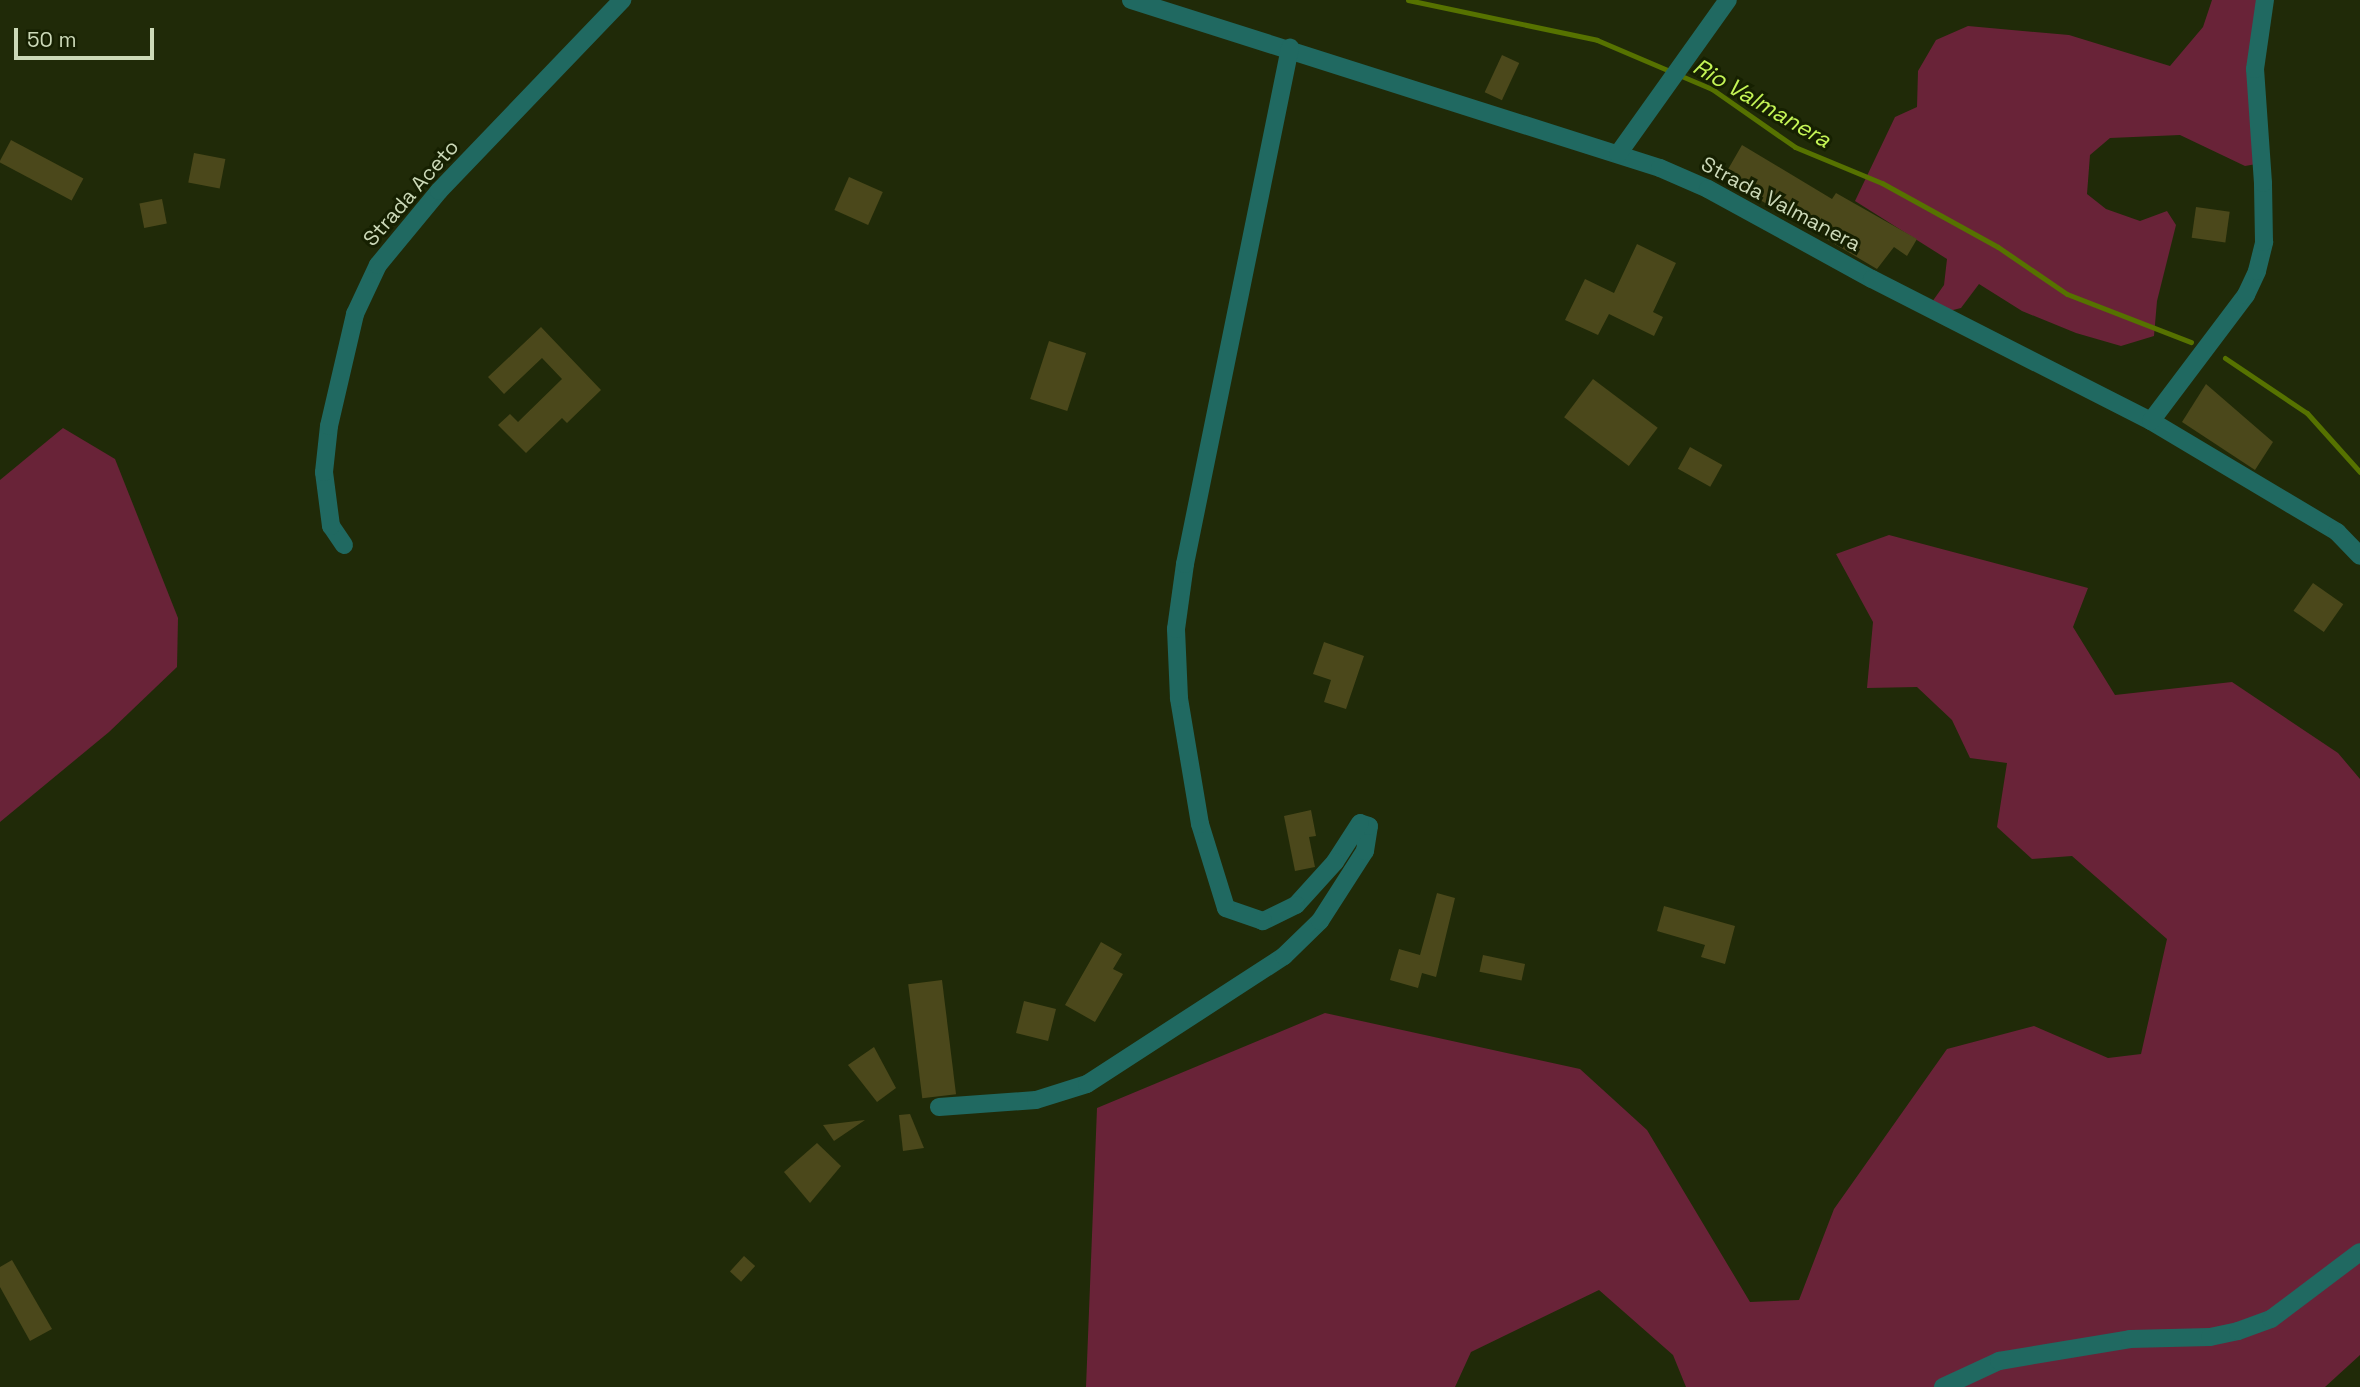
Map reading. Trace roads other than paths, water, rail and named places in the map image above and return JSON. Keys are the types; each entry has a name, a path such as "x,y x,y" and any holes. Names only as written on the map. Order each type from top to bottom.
{"street":[{"name":"Strada Aceto","path":"344,545 331,526 324,472 329,426 355,314 378,265 439,191 622,0"},
{"name":"Strada Valmanera","path":"1131,0 1290,48 1618,154 1708,189 2151,421 2337,532 2360,556"},
{"path":"1618,154 1728,0"},
{"path":"2151,421 2246,295 2264,242 2255,69 2265,0"},
{"path":"939,1107 1036,1100 1087,1084 1107,1073 1301,942 1342,892 1370,837 1369,826 1360,823 1353,829 1335,862 1289,909 1263,921 1226,908 1200,824 1179,698 1176,629 1185,564 1290,48"},
{"path":"1942,1387 1999,1361 2130,1339 2210,1337 2238,1331 2271,1319 2360,1252"}],"waterway":[{"name":"Rio Valmanera","path":"1408,0 1597,40 1712,89 1795,147 1882,183 1998,247 2067,294 2191,342"},
{"name":"Rio Valmanera","path":"2225,358 2307,413 2360,472"}]}
